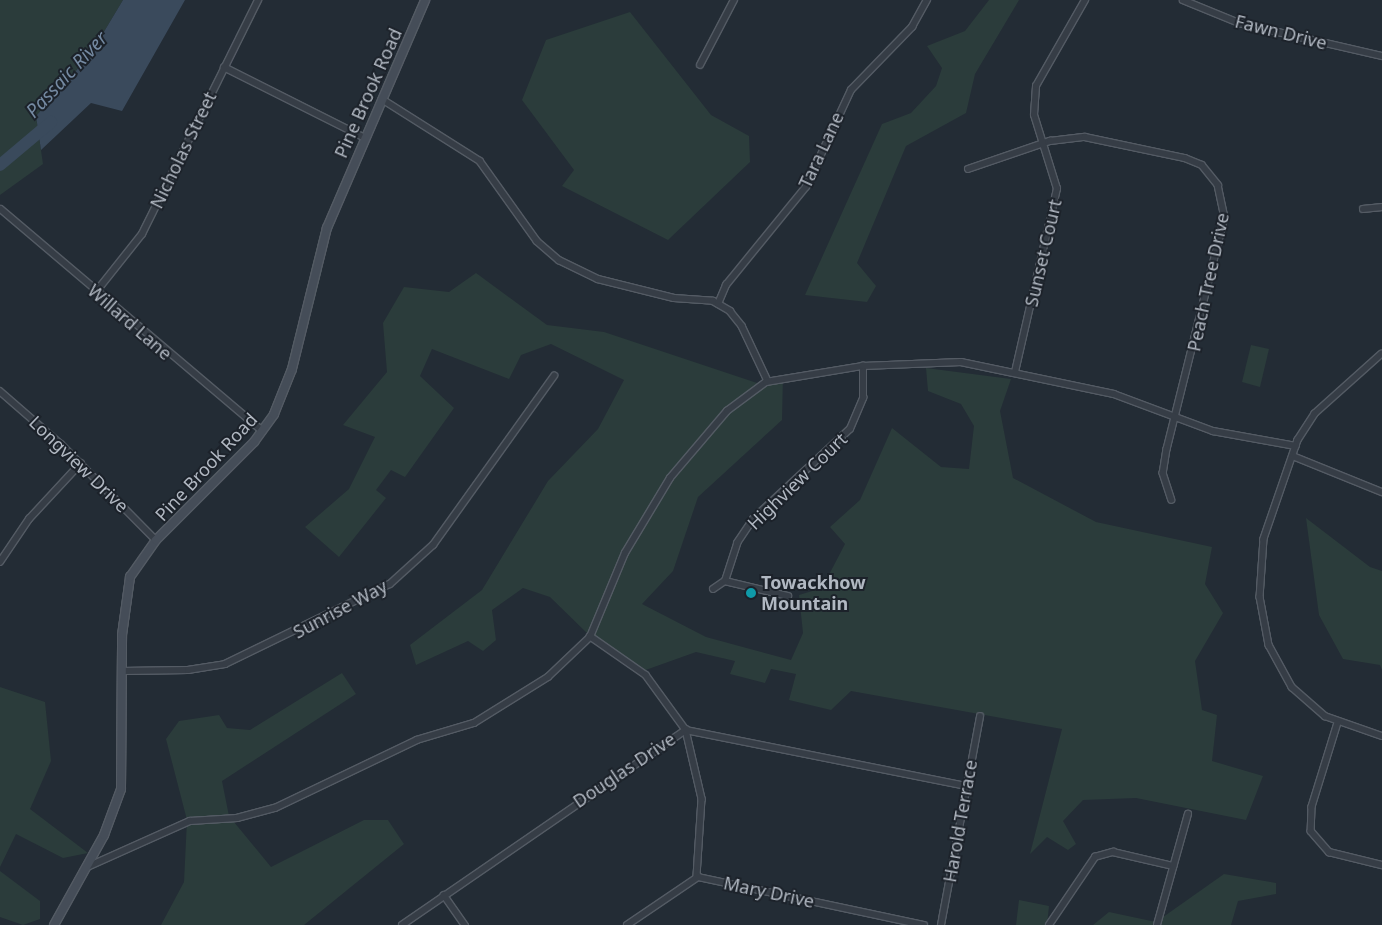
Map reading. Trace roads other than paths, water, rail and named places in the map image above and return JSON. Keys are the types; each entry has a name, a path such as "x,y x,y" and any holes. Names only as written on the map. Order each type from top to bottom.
{"street":[{"name":"Nicholas Street","path":"96,292 142,234 258,0"},
{"name":"Pine Brook Road","path":"54,925 112,817 121,789 122,670 127,586 134,568 156,540 263,431 288,383 319,251 365,138 425,0"},
{"path":"700,65 734,0"},
{"name":"Tara Lane","path":"718,304 726,285 806,187 851,90 912,27 927,0"},
{"name":"Sunset Court","path":"1015,372 1057,189 1034,115 1036,86 1085,0"},
{"name":"Fawn Drive","path":"1183,0 1230,20 1382,56"},
{"path":"224,67 365,138"},
{"path":"382,99 480,161 537,241 558,260 598,279 674,298 718,304 742,326 768,381"},
{"name":"Peach Tree Drive","path":"968,169 1042,144 1070,137 1119,142 1185,158 1202,165 1218,185 1225,217 1163,473 1172,500"},
{"path":"1364,209 1382,207"},
{"name":"Willard Lane","path":"0,209 96,292 263,431"},
{"path":"1382,354 1315,414 1296,446 1261,553 1261,616 1276,662 1292,687 1338,722 1382,736"},
{"path":"85,868 190,821 237,818 275,808 417,740 474,723 548,677 590,636 625,553 670,478 727,411 768,381 864,366 942,360 1015,372 1114,394 1213,431 1296,446"},
{"name":"Highview Court","path":"725,581 737,543 753,519 850,429 863,398 864,366"},
{"name":"Sunrise Way","path":"122,670 188,670 225,664 390,584 433,545 554,376"},
{"name":"Longview Drive","path":"0,391 81,463 156,540"},
{"path":"1293,456 1382,492"},
{"path":"0,562 2,552 81,463"},
{"path":"713,589 725,581 788,596"},
{"path":"590,636 646,675 686,730 702,798 697,877 627,925"},
{"name":"Harold Terrace","path":"941,925 980,717"},
{"path":"1338,722 1312,807 1311,831 1329,852 1382,865"},
{"name":"Douglas Drive","path":"402,925 686,730 966,786"},
{"path":"1157,925 1188,814"},
{"path":"1049,925 1095,857 1113,852 1173,866"},
{"name":"Mary Drive","path":"697,877 924,925"},
{"path":"444,895 465,925"}],"water":[{"path":"123,0 185,0 122,111 91,103 41,150 36,116 90,55"}],"waterway":[{"name":"Passaic River","path":"0,165 51,122"}],"place":[{"name":"Towackhow Mountain","path":"751,593"}]}
